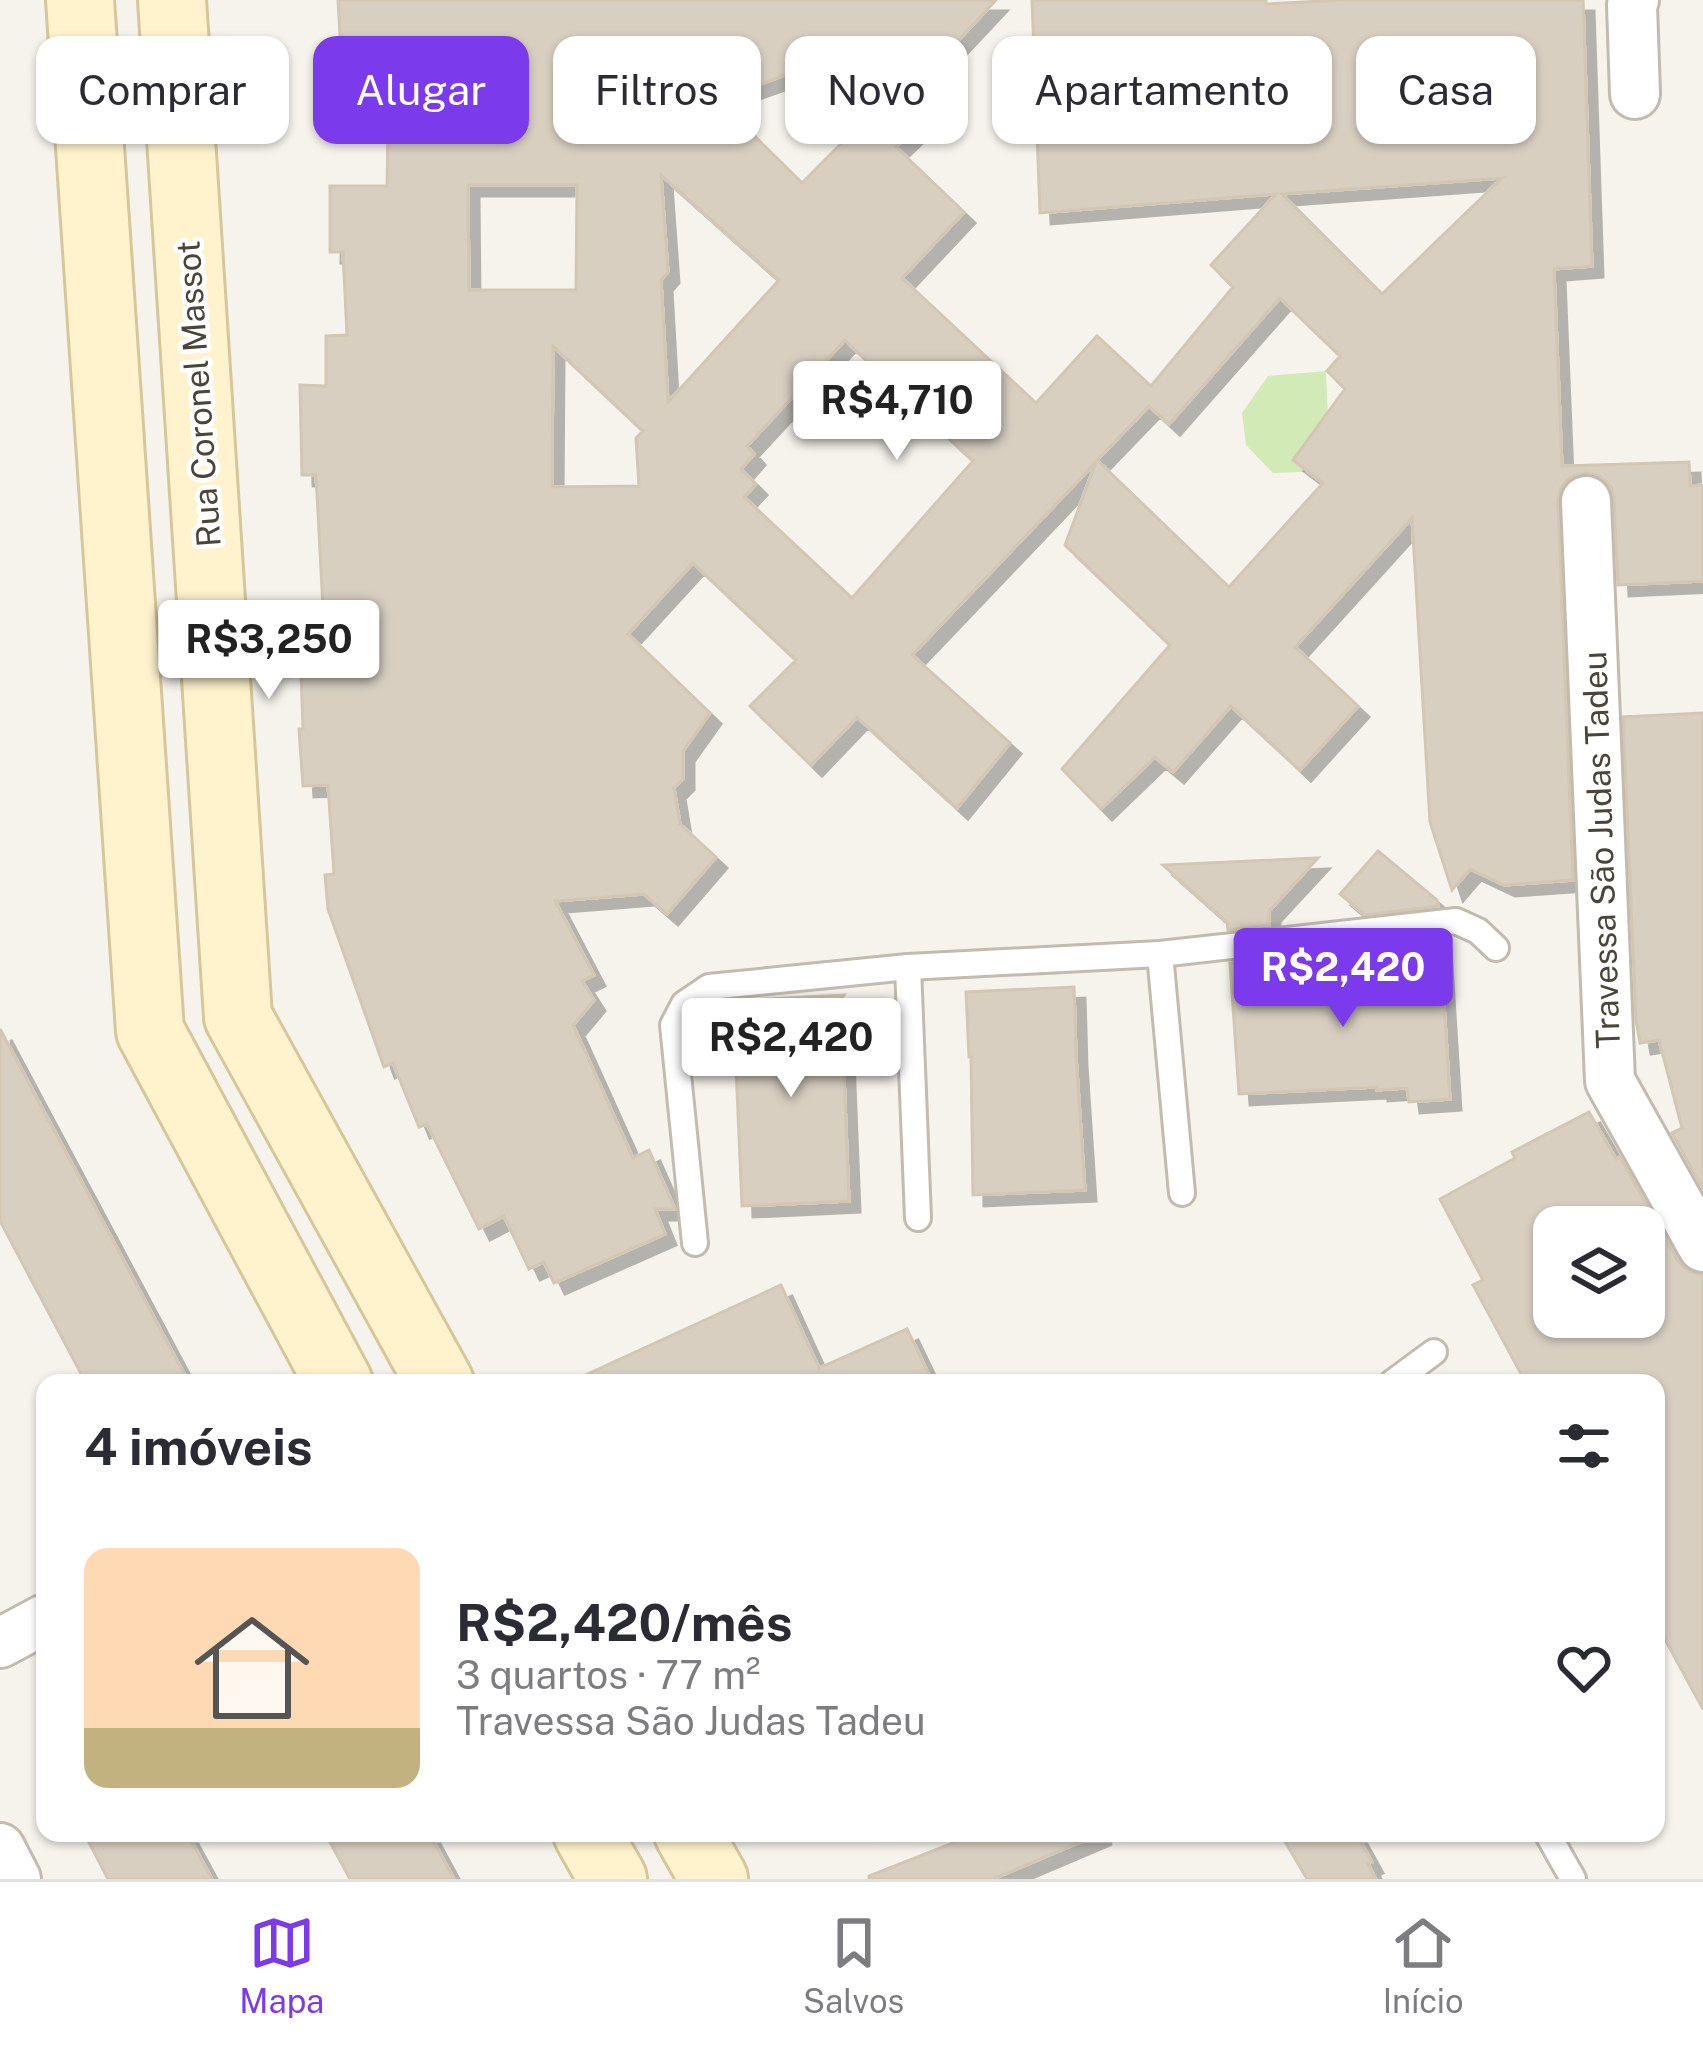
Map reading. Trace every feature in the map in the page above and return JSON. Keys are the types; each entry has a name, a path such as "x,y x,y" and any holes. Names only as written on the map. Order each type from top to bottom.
{"street":[{"path":"80,0 149,1031 335,1374"},
{"name":"Rua Coronel Massot","path":"172,0 238,1016 435,1374"},
{"path":"1634,0 1635,94"},
{"name":"Travessa São Judas Tadeu","path":"1586,502 1610,1081 1703,1246"},
{"path":"0,1643 36,1624"},
{"path":"592,1842 613,1879"},
{"path":"693,1842 714,1879"},
{"path":"0,1848 16,1879"}],"lane":[{"path":"695,1243 674,1025 684,1004 709,986 908,967 1160,954 1456,921 1478,931 1496,948"},
{"path":"1160,954 1182,1193"},
{"path":"908,967 918,1218"},
{"path":"1404,1374 1433,1352"},
{"path":"1552,1842 1573,1879"}],"green space":[{"path":"1326,371 1330,471 1273,473 1246,445 1242,413 1268,376"}],"building":[{"path":"338,0 996,0 962,36 785,36 785,75 761,84 761,36 553,36 553,144 761,142 802,183 841,144 899,144 896,147 964,212 902,278 1036,403 1097,336 1151,386 1233,287 1211,265 1276,194 1040,213 1037,144 1332,144 1332,36 1033,36 1032,0 1266,0 1266,4 1583,0 1592,266 1554,269 1562,466 1689,462 1690,486 1703,485 1703,581 1618,585 1611,487 1600,476 1586,473 1572,476 1561,487 1573,880 1504,885 1470,869 1452,890 1430,822 1412,518 1295,647 1358,706 1300,770 1231,706 1173,772 1155,757 1101,809 1062,769 1170,645 1065,545 1096,462 912,655 1010,743 957,808 857,717 811,765 750,706 796,660 693,563 628,634 710,713 683,751 683,779 674,788 680,824 716,857 667,914 644,894 555,901 594,975 582,981 594,1000 573,1025 633,1158 649,1150 675,1209 655,1209 665,1234 554,1283 544,1262 529,1269 504,1216 479,1229 427,1124 419,1127 393,1063 384,1067 328,909 325,875 334,874 328,785 303,786 301,672 322,670 323,608 316,475 302,475 300,385 326,386 326,336 347,335 343,252 330,252 330,186 387,186 388,144 529,144 529,36 340,36","holes":["661,175 779,280 668,402 661,280 668,272","1502,178 1382,294 1282,194","468,185 577,185 576,290 469,290","1280,298 1340,356 1327,371 1345,389 1293,460 1323,483 1229,587 1097,460 1149,406 1169,424","845,340 973,461 852,598 744,497 756,484 741,469 754,454 747,446","553,346 643,431 636,438 639,486 552,487"]},
{"path":"1703,713 1703,1189 1672,1133 1682,1128 1659,1040 1640,1043 1636,1020 1623,717"},
{"path":"1378,851 1437,900 1438,906 1365,915 1340,894"},
{"path":"1318,858 1269,911 1269,925 1228,930 1227,922 1163,865"},
{"path":"1440,939 1450,1099 1409,1102 1407,1088 1377,1087 1239,1094 1230,963 1270,958 1270,982 1428,968 1400,944"},
{"path":"1074,987 1085,1190 973,1195 966,992"},
{"path":"844,995 849,1201 742,1206 732,1001"},
{"path":"0,1029 184,1374 81,1374 0,1221"},
{"path":"1589,1112 1647,1206 1533,1206 1533,1338 1665,1338 1665,1238 1678,1261 1690,1272 1703,1275 1703,1709 1665,1639 1665,1374 1521,1374 1473,1285 1483,1280 1440,1199 1515,1158 1512,1152"},
{"path":"781,1285 819,1368 907,1329 929,1374 588,1374"},
{"path":"89,1842 192,1842 212,1879 108,1879"},
{"path":"330,1842 434,1842 454,1879 350,1879"},
{"path":"955,1842 1080,1842 993,1879 869,1876"},
{"path":"1285,1842 1361,1842 1376,1879 1307,1879"}]}
